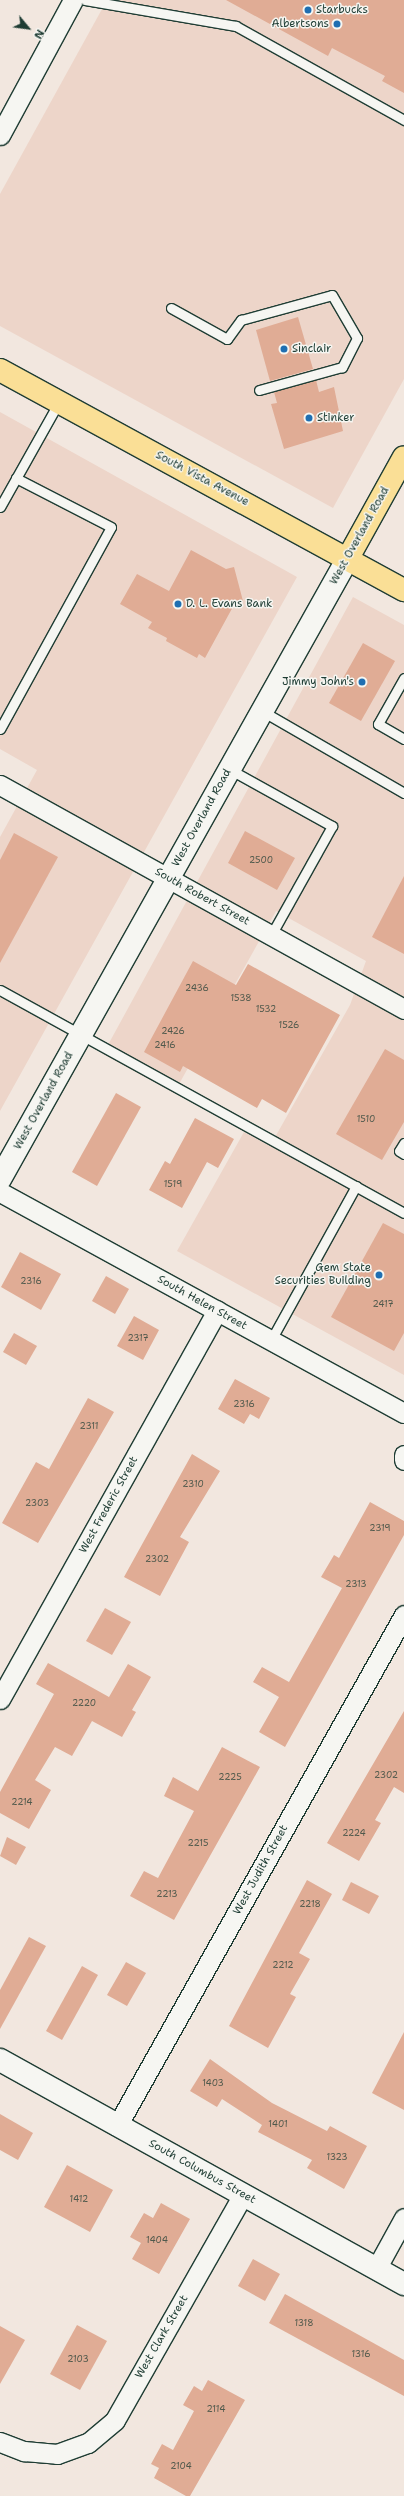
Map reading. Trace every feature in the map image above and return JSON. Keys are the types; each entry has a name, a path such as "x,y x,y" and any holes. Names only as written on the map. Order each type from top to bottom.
{"main road":[{"name":"South Vista Avenue","path":"0,370 348,558 404,590"},
{"name":"West Overland Road","path":"348,558 404,457"}],"street":[{"path":"0,135 73,0"},
{"name":"West Overland Road","path":"0,1179 348,558"},
{"name":"South Robert Street","path":"0,785 404,1009"},
{"name":"South Helen Street","path":"0,1192 404,1413"},
{"name":"West Frederic Street","path":"0,1699 217,1311"},
{"name":"West Judith Street","path":"118,2126 404,1615"},
{"name":"South Columbus Street","path":"0,2060 404,2284"},
{"name":"West Clark Street","path":"0,2442 24,2451 57,2454 88,2443 115,2420 243,2195"},
{"path":"376,2269 404,2218"}],"lane":[{"path":"85,0 236,26 404,120"},
{"path":"171,308 227,339 241,320 332,295 357,338 342,367 260,390"},
{"path":"0,507 59,402"},
{"path":"0,729 111,527 16,478"},
{"path":"404,678 378,724 404,739"},
{"path":"262,711 404,793"},
{"path":"229,769 332,826 271,935"},
{"path":"0,990 80,1036 404,1213"},
{"path":"404,1143 399,1151 404,1154"},
{"path":"271,1340 356,1186"}],"shaded area":[{"path":"107,0 404,0 404,379 333,508 0,326 0,194"},
{"path":"0,412 297,577 0,1111 0,837 37,770 0,749"},
{"path":"353,597 404,625 404,1375 177,1251 244,1132 270,1146 350,1005 366,961 276,911 174,1093 103,1054"}],"building":[{"name":"Albertsons","path":"226,0 404,0 404,93 382,81 385,76 332,48 328,56"},
{"name":"Sinclair","path":"298,317 313,369 270,381 256,330"},
{"name":"Stinker","path":"316,380 319,392 334,387 343,431 284,449 271,404 277,403 274,392"},
{"name":"D. L. Evans Bank","path":"191,550 226,569 234,567 243,601 235,603 205,658 199,654 197,658 166,641 167,638 148,628 152,622 120,604 137,574 169,591"},
{"name":"Jimmy John's","path":"363,643 395,661 361,721 329,703"},
{"path":"245,831 295,858 277,890 228,863"},
{"path":"14,833 58,857 0,963 0,860"},
{"path":"404,876 404,954 372,937"},
{"path":"193,961 236,985 248,964 340,1015 286,1113 262,1099 257,1108 183,1066 180,1072 144,1052"},
{"path":"385,1049 404,1060 404,1122 382,1160 336,1134"},
{"path":"116,1093 141,1107 97,1186 72,1172"},
{"path":"195,1118 234,1139 218,1168 207,1162 182,1208 149,1190 165,1161 170,1164"},
{"name":"Gem State Securities Building","path":"383,1223 404,1234 404,1333 394,1351 331,1317"},
{"path":"20,1252 61,1274 41,1310 1,1287"},
{"path":"106,1276 129,1289 115,1314 92,1301"},
{"path":"134,1316 159,1330 143,1360 117,1346"},
{"path":"14,1333 37,1346 26,1365 3,1352"},
{"path":"235,1379 270,1398 259,1419 250,1414 244,1424 218,1409"},
{"path":"88,1398 114,1412 38,1543 2,1523 36,1462 49,1469"},
{"path":"192,1454 220,1471 180,1537 189,1542 160,1596 124,1577"},
{"path":"370,1502 404,1521 404,1535 285,1747 259,1732 279,1697 253,1682 262,1667 289,1682 342,1588 321,1577 334,1555 339,1558"},
{"path":"105,1608 131,1622 112,1655 86,1641"},
{"path":"48,1663 109,1697 128,1664 151,1677 132,1710 136,1712 122,1737 92,1721 72,1756 55,1747 35,1780 51,1790 29,1829 0,1813 0,1792 54,1694 36,1684"},
{"path":"404,1711 404,1793 394,1787 375,1820 381,1823 359,1861 327,1843"},
{"path":"222,1747 260,1767 174,1920 130,1896 144,1871 158,1878 194,1811 164,1796 173,1777 198,1791"},
{"path":"7,1837 26,1847 16,1865 0,1856"},
{"path":"307,1880 332,1894 299,1953 310,1959 290,1994 296,1997 268,2048 229,2026"},
{"path":"351,1882 379,1896 369,1914 342,1900"},
{"path":"29,1937 46,1946 0,2029 0,1990"},
{"path":"126,1962 146,1973 127,2006 107,1995"},
{"path":"82,1966 98,1975 62,2040 46,2031"},
{"path":"404,2032 404,2110 372,2093"},
{"path":"210,2059 272,2103 327,2131 330,2126 367,2146 344,2189 307,2168 312,2160 258,2132 262,2125 222,2099 217,2107 190,2091"},
{"path":"0,2114 33,2133 18,2160 0,2150"},
{"path":"67,2165 113,2190 90,2232 44,2207"},
{"path":"161,2203 190,2219 159,2274 132,2259 141,2243 130,2237 144,2213 153,2218"},
{"path":"253,2259 280,2274 265,2301 238,2286"},
{"path":"285,2294 404,2360 404,2396 269,2323"},
{"path":"77,2325 107,2341 80,2390 50,2374"},
{"path":"0,2326 25,2340 0,2384"},
{"path":"208,2380 245,2400 190,2496 186,2496 154,2478 159,2468 151,2464 162,2444 173,2450 194,2411 183,2405 194,2386 202,2391"}],"place":[{"name":"Starbucks","path":"308,10"},
{"name":"Albertsons","path":"337,24"},
{"name":"Sinclair","path":"284,349"},
{"name":"Stinker","path":"309,418"},
{"name":"D. L. Evans Bank","path":"178,604"},
{"name":"Jimmy John's","path":"362,682"},
{"name":"Gem State Securities Building","path":"379,1275"}]}
